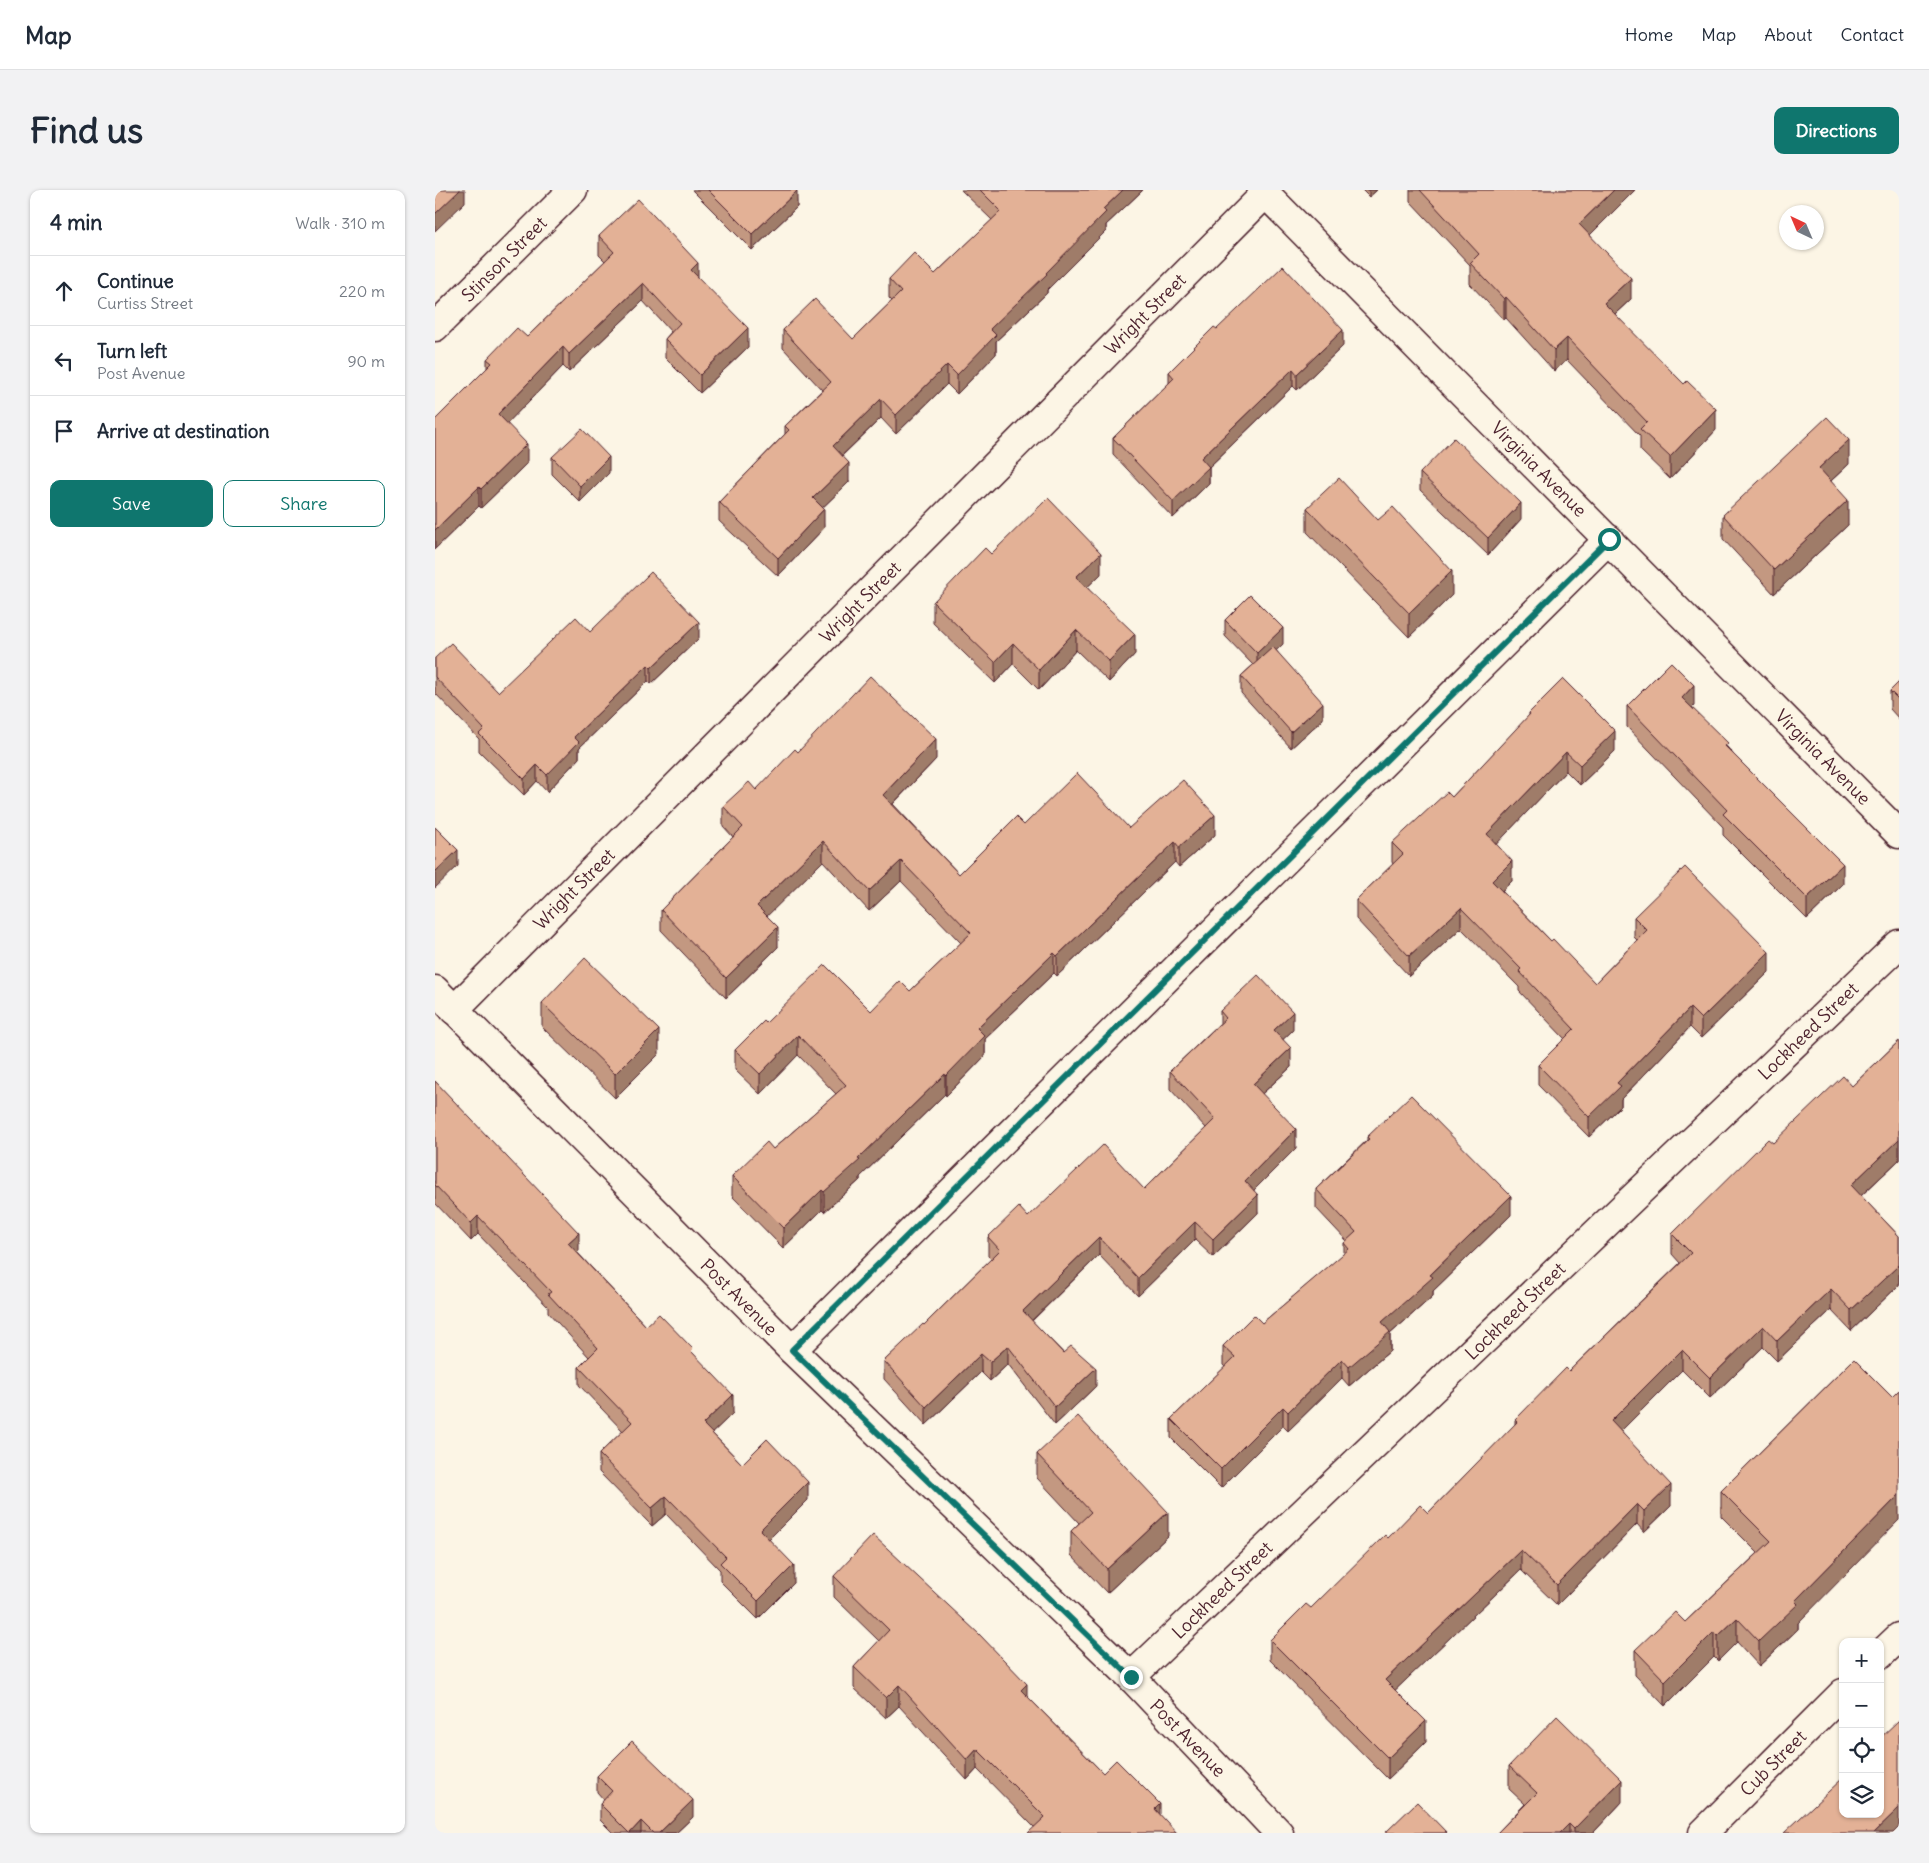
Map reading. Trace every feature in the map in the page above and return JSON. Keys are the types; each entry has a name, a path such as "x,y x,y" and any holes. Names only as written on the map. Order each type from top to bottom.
{"street":[{"name":"Stinson Street","path":"435,327 573,190"},
{"name":"Virginia Avenue","path":"1264,192 1899,834"},
{"name":"Wright Street","path":"454,1010 1264,192"},
{"path":"792,1350 1609,539"},
{"name":"Lockheed Street","path":"1131,1677 1899,944"},
{"name":"Post Avenue","path":"435,990 792,1350 1131,1677 1279,1833"},
{"path":"1884,1651 1899,1637"},
{"name":"Cub Street","path":"1703,1833 1839,1697"}],"building":[{"path":"435,190 460,190 435,214"},
{"path":"708,190 796,190 797,191 752,234"},
{"path":"980,190 1123,190 1103,209 1106,212 1047,274 990,329 996,335 957,375 947,365 896,415 881,399 833,446 849,463 813,498 824,509 778,558 719,502 789,430 785,426 831,382 783,330 815,299 853,339 901,292 889,279 914,253 935,274 1001,211"},
{"path":"1420,190 1614,190 1579,224 1631,278 1604,303 1684,384 1687,381 1716,409 1670,457 1640,429 1647,422 1567,338 1554,350 1506,297 1504,299 1470,263 1479,254"},
{"path":"638,199 698,263 691,270 748,328 700,375 665,339 680,323 643,283 569,354 563,347 498,414 527,444 435,530 435,420 492,363 487,359 517,328 527,337 614,252 599,236"},
{"path":"1283,266 1343,330 1297,374 1293,369 1201,458 1209,467 1173,501 1113,438 1174,378 1169,372 1214,327 1217,329"},
{"path":"1827,417 1849,440 1819,468 1848,500 1774,570 1723,515"},
{"path":"582,429 609,457 580,486 552,457"},
{"path":"1454,438 1521,503 1488,538 1420,473"},
{"path":"1339,478 1378,520 1393,507 1452,571 1409,613 1307,508"},
{"path":"1048,498 1101,553 1076,577 1135,634 1109,661 1076,630 1039,670 1013,643 995,662 933,602 985,548 991,554"},
{"path":"651,572 699,622 651,668 648,665 574,737 579,742 547,775 537,765 524,779 479,734 484,729 435,677 435,658 451,643 498,692 576,617 590,632"},
{"path":"1250,595 1283,628 1257,653 1225,620"},
{"path":"1273,647 1323,703 1291,732 1241,676"},
{"path":"1671,662 1694,685 1682,698 1728,743 1725,746 1843,864 1807,898 1723,814 1727,810 1627,706"},
{"path":"870,676 936,739 883,795 959,874 1016,817 1024,825 1077,773 1129,828 1183,780 1215,815 1179,847 1175,842 1057,956 1054,953 977,1028 985,1036 946,1076 945,1074 858,1159 860,1160 824,1192 822,1190 783,1228 732,1176 767,1142 773,1149 846,1085 798,1035 760,1074 735,1050 764,1021 766,1023 825,965 871,1011 900,981 910,991 971,933 901,861 869,891 823,841 757,906 778,927 726,978 661,910 743,827 723,806 749,782 756,790 795,749 798,752"},
{"path":"1563,679 1615,731 1580,765 1566,752 1487,834 1512,861 1492,881 1551,941 1553,939 1595,983 1647,930 1634,917 1685,867 1769,952 1701,1019 1690,1008 1617,1083 1621,1086 1589,1117 1538,1065 1574,1029 1519,971 1521,969 1461,908 1409,956 1356,900 1403,854 1392,843 1447,792 1452,797"},
{"path":"1899,682 1899,700 1890,691"},
{"path":"435,827 458,850 435,872"},
{"path":"585,958 659,1030 615,1074 542,1003"},
{"path":"1258,975 1293,1012 1274,1030 1291,1048 1253,1084 1296,1129 1245,1181 1258,1195 1213,1239 1195,1222 1138,1278 1099,1237 1023,1311 1063,1353 1071,1346 1096,1368 1055,1407 1008,1346 990,1362 981,1354 926,1407 884,1361 924,1325 1000,1250 988,1237 1019,1207 1028,1217 1103,1145 1144,1189 1215,1119 1170,1071 1226,1018 1220,1011"},
{"path":"1899,1041 1899,1139 1851,1185 1899,1236 1899,1265 1851,1310 1831,1289 1777,1341 1763,1326 1710,1378 1682,1350 1611,1421 1671,1485 1644,1511 1637,1504 1557,1585 1521,1550 1385,1680 1426,1721 1388,1758 1270,1640 1306,1604 1311,1608 1385,1535 1388,1538 1420,1505 1428,1513 1517,1422 1515,1420 1566,1368 1569,1371 1691,1253 1672,1234 1768,1139 1773,1143 1843,1076 1852,1086"},
{"path":"435,1081 579,1233 568,1243 646,1326 659,1314 733,1395 703,1424 742,1464 767,1439 808,1482 760,1530 794,1565 758,1601 720,1563 726,1557 666,1496 652,1508 599,1454 632,1422 579,1367 598,1348 548,1294 551,1292 478,1216 471,1223 435,1185"},
{"path":"1411,1095 1511,1196 1430,1275 1433,1277 1382,1322 1390,1332 1349,1367 1342,1359 1288,1412 1283,1407 1221,1469 1171,1419 1235,1357 1223,1346 1254,1315 1262,1323 1349,1249 1344,1243 1356,1232 1316,1189 1369,1139 1367,1137"},
{"path":"1854,1359 1892,1397 1899,1390 1899,1495 1795,1601 1798,1604 1759,1641 1737,1618 1718,1636 1714,1632 1665,1681 1635,1650 1675,1612 1685,1622 1771,1541 1721,1491"},
{"path":"1078,1416 1168,1512 1107,1569 1071,1531 1091,1512 1037,1454"},
{"path":"873,1535 979,1634 1027,1684 1021,1690 1103,1773 1116,1760 1160,1804 1155,1809 1177,1833 1028,1833 1045,1817 977,1749 967,1760 899,1685 886,1698 854,1667 889,1630 834,1576"},
{"path":"1557,1716 1622,1780 1574,1829 1569,1824 1560,1833 1497,1833 1537,1793 1509,1766"},
{"path":"1899,1720 1899,1808 1873,1833 1784,1833 1839,1782 1839,1818 1884,1818 1884,1734"},
{"path":"632,1741 693,1800 659,1833 653,1833 641,1821 629,1833 600,1804 612,1791 597,1776"},
{"path":"1417,1802 1447,1833 1385,1833"}],"route":[{"path":"1131,1677 792,1350 1609,539"}]}
